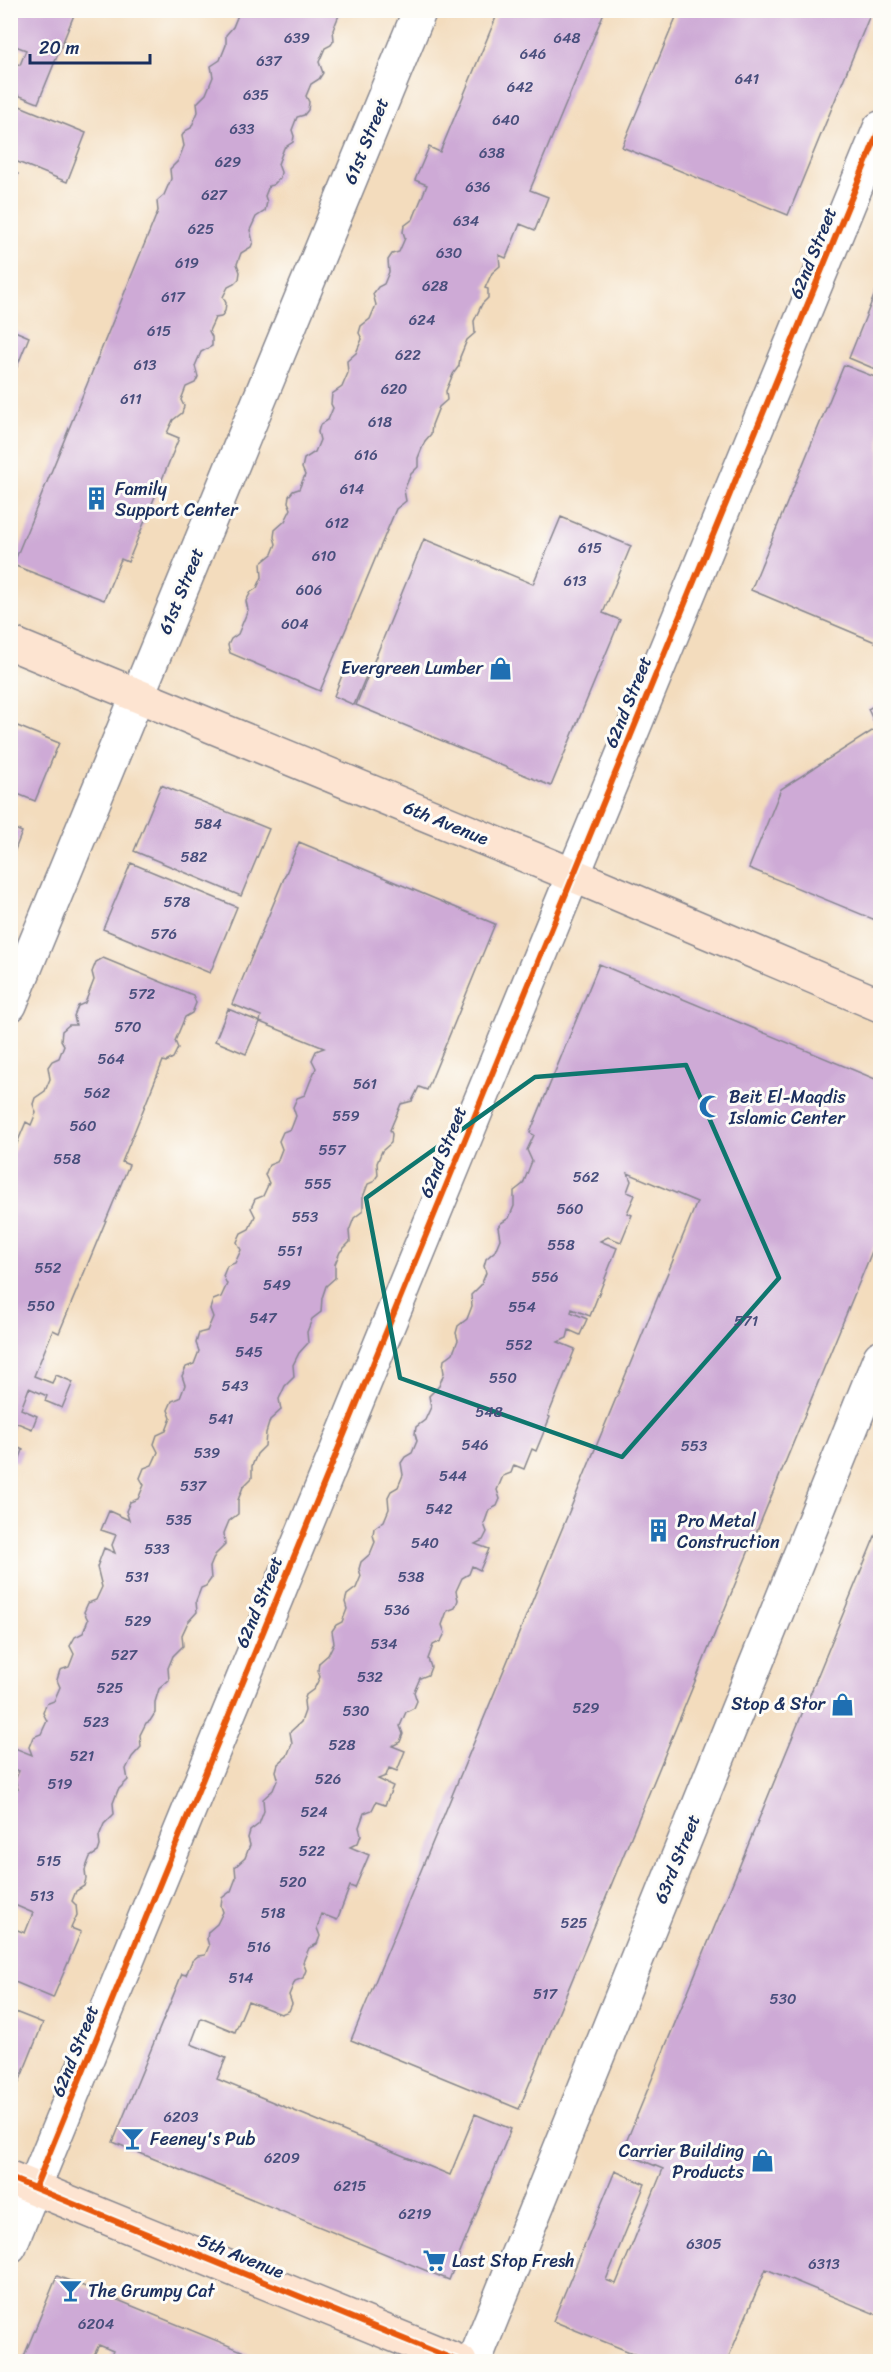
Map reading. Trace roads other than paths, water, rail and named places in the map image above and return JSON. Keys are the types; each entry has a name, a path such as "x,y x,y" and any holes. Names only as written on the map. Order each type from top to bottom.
{"main road":[{"name":"6th Avenue","path":"10,643 573,875 880,1005"},
{"name":"5th Avenue","path":"23,2183 460,2361"}],"street":[{"name":"61st Street","path":"10,1005 420,10"},
{"name":"62nd Street","path":"10,2246 23,2183 573,875 880,128"},
{"name":"63rd Street","path":"474,2361 880,1357"}],"place":[{"name":"Family Support Center","path":"97,499"},
{"name":"Evergreen Lumber","path":"501,668"},
{"name":"Beit El-Maqdis Islamic Center","path":"711,1107"},
{"name":"Pro Metal Construction","path":"659,1531"},
{"name":"Stop & Stor","path":"843,1704"},
{"name":"Feeney's Pub","path":"132,2139"},
{"name":"Carrier Building Products","path":"762,2161"},
{"name":"Last Stop Fresh","path":"434,2261"},
{"name":"The Grumpy Cat","path":"70,2291"}]}
